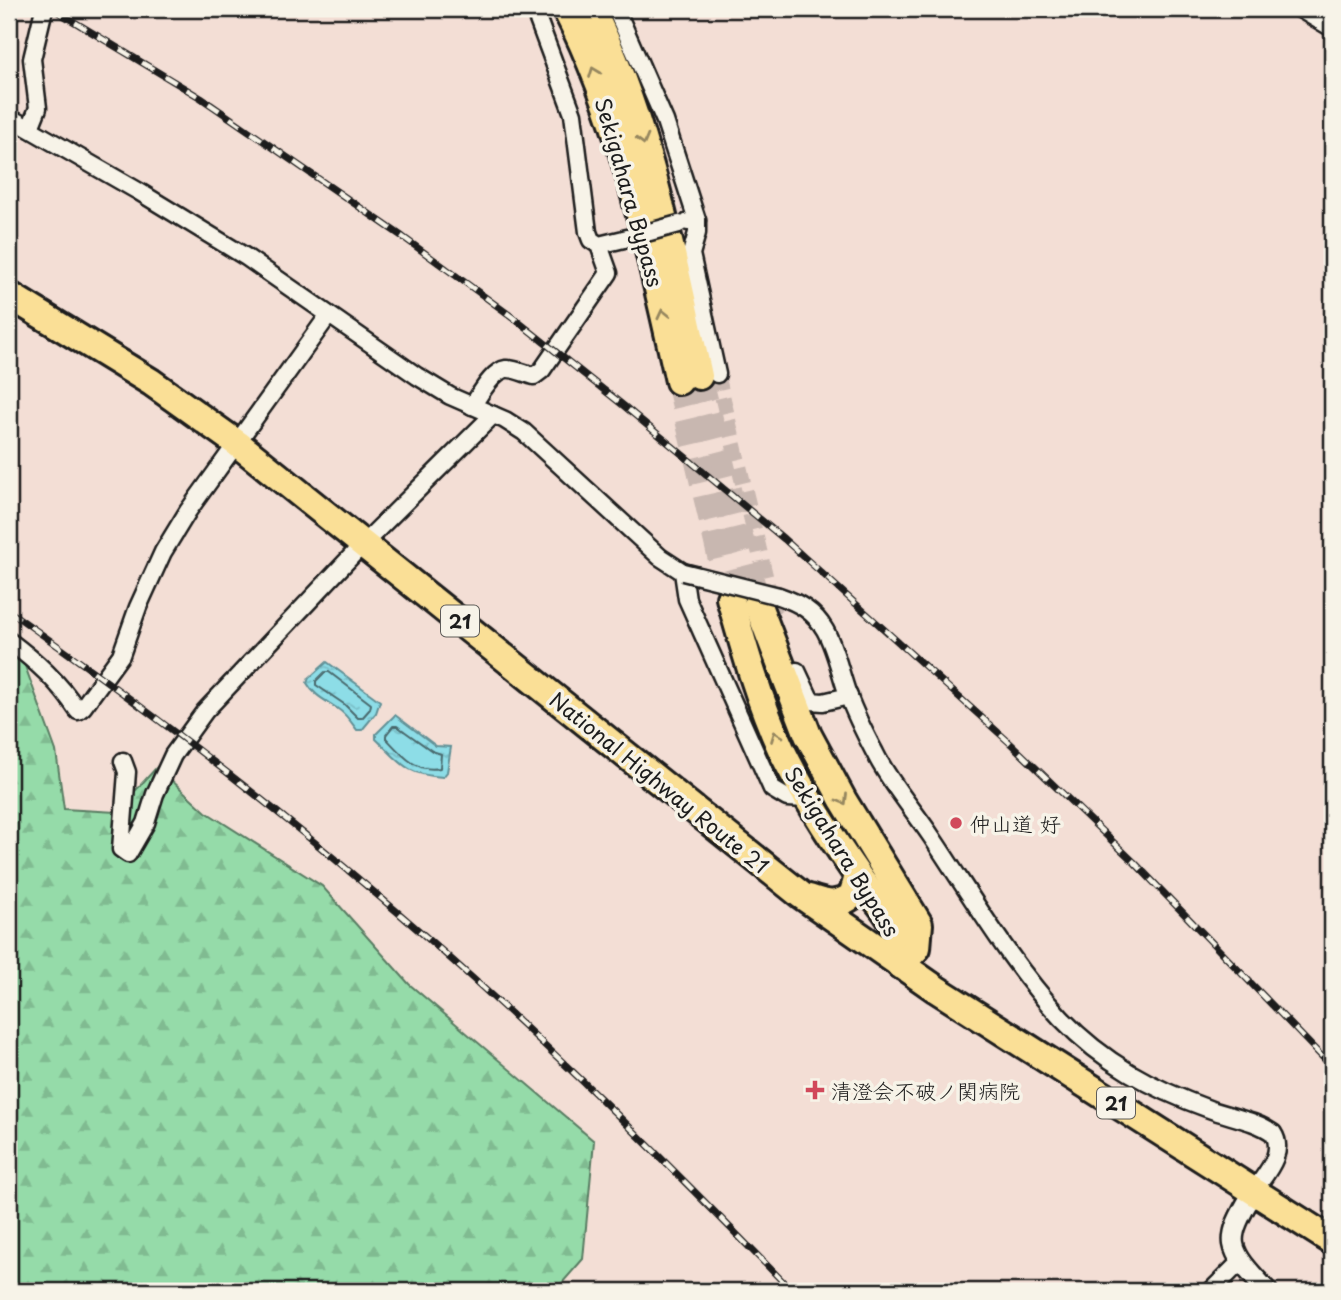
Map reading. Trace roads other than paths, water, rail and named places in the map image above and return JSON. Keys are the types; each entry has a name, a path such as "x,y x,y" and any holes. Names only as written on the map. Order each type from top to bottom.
{"highway":[{"name":"Sekigahara Bypass","path":"566,9 584,43 619,138 649,249 698,377"},
{"name":"Sekigahara Bypass","path":"591,9 641,130 698,377"},
{"name":"National Highway Route 21","path":"9,295 151,382 238,444 801,895 922,980 1332,1241"},
{"name":"Sekigahara Bypass","path":"730,598 751,670 780,747 807,799 890,919 897,932 900,965"},
{"name":"Sekigahara Bypass","path":"770,604 808,735 843,800 919,923 917,948 900,965"},
{"name":"Sekigahara Bypass","path":"889,873 934,932 932,956 922,980"},
{"path":"801,895 827,904 838,904 852,896 859,877"}],"street":[{"path":"30,128 38,108 32,59 44,9"},
{"path":"534,9 573,114 591,240 600,245 697,220"},
{"path":"616,9 665,121 697,220 697,233 691,254 698,377"},
{"path":"1300,9 1332,28"},
{"path":"9,117 246,257 417,376 494,415 533,440 660,556 683,572 770,604 802,604 814,615 833,647 849,696 876,756 1021,968 1061,1018 1125,1072 1168,1094 1230,1117 1259,1124 1277,1138 1276,1156 1233,1231 1232,1247 1240,1262 1267,1291"},
{"path":"472,406 493,377 506,369 534,376 542,370 609,273 600,245"},
{"path":"9,641 47,671 64,689 78,711 121,654 138,607 163,552 188,511 328,316"},
{"path":"123,761 127,772 121,849 128,854 146,823 155,794 173,755 205,711 363,544 494,415"},
{"path":"683,572 687,599 772,789 787,798 807,799"},
{"path":"770,604 811,701 822,702 849,696"},
{"path":"1211,1291 1240,1262"}],"water":[{"path":"327,662 380,701 376,713 362,730 357,730 344,713 317,695 307,683"},
{"path":"395,715 436,746 451,747 447,772 443,777 420,774 412,770 398,761 376,739 376,734"}],"tunnel":[{"path":"717,374 774,613"},
{"path":"699,376 757,603"},
{"path":"679,381 730,598"}],"railway":[{"path":"53,9 201,98 403,237 511,316 624,406 784,539 1010,743 1134,862 1332,1067"},
{"path":"9,611 232,776 418,930 582,1081 792,1291"}],"place":[{"name":"仲山道 好","path":"956,823"},
{"name":"清澄会不破ノ関病院","path":"815,1090"}]}
